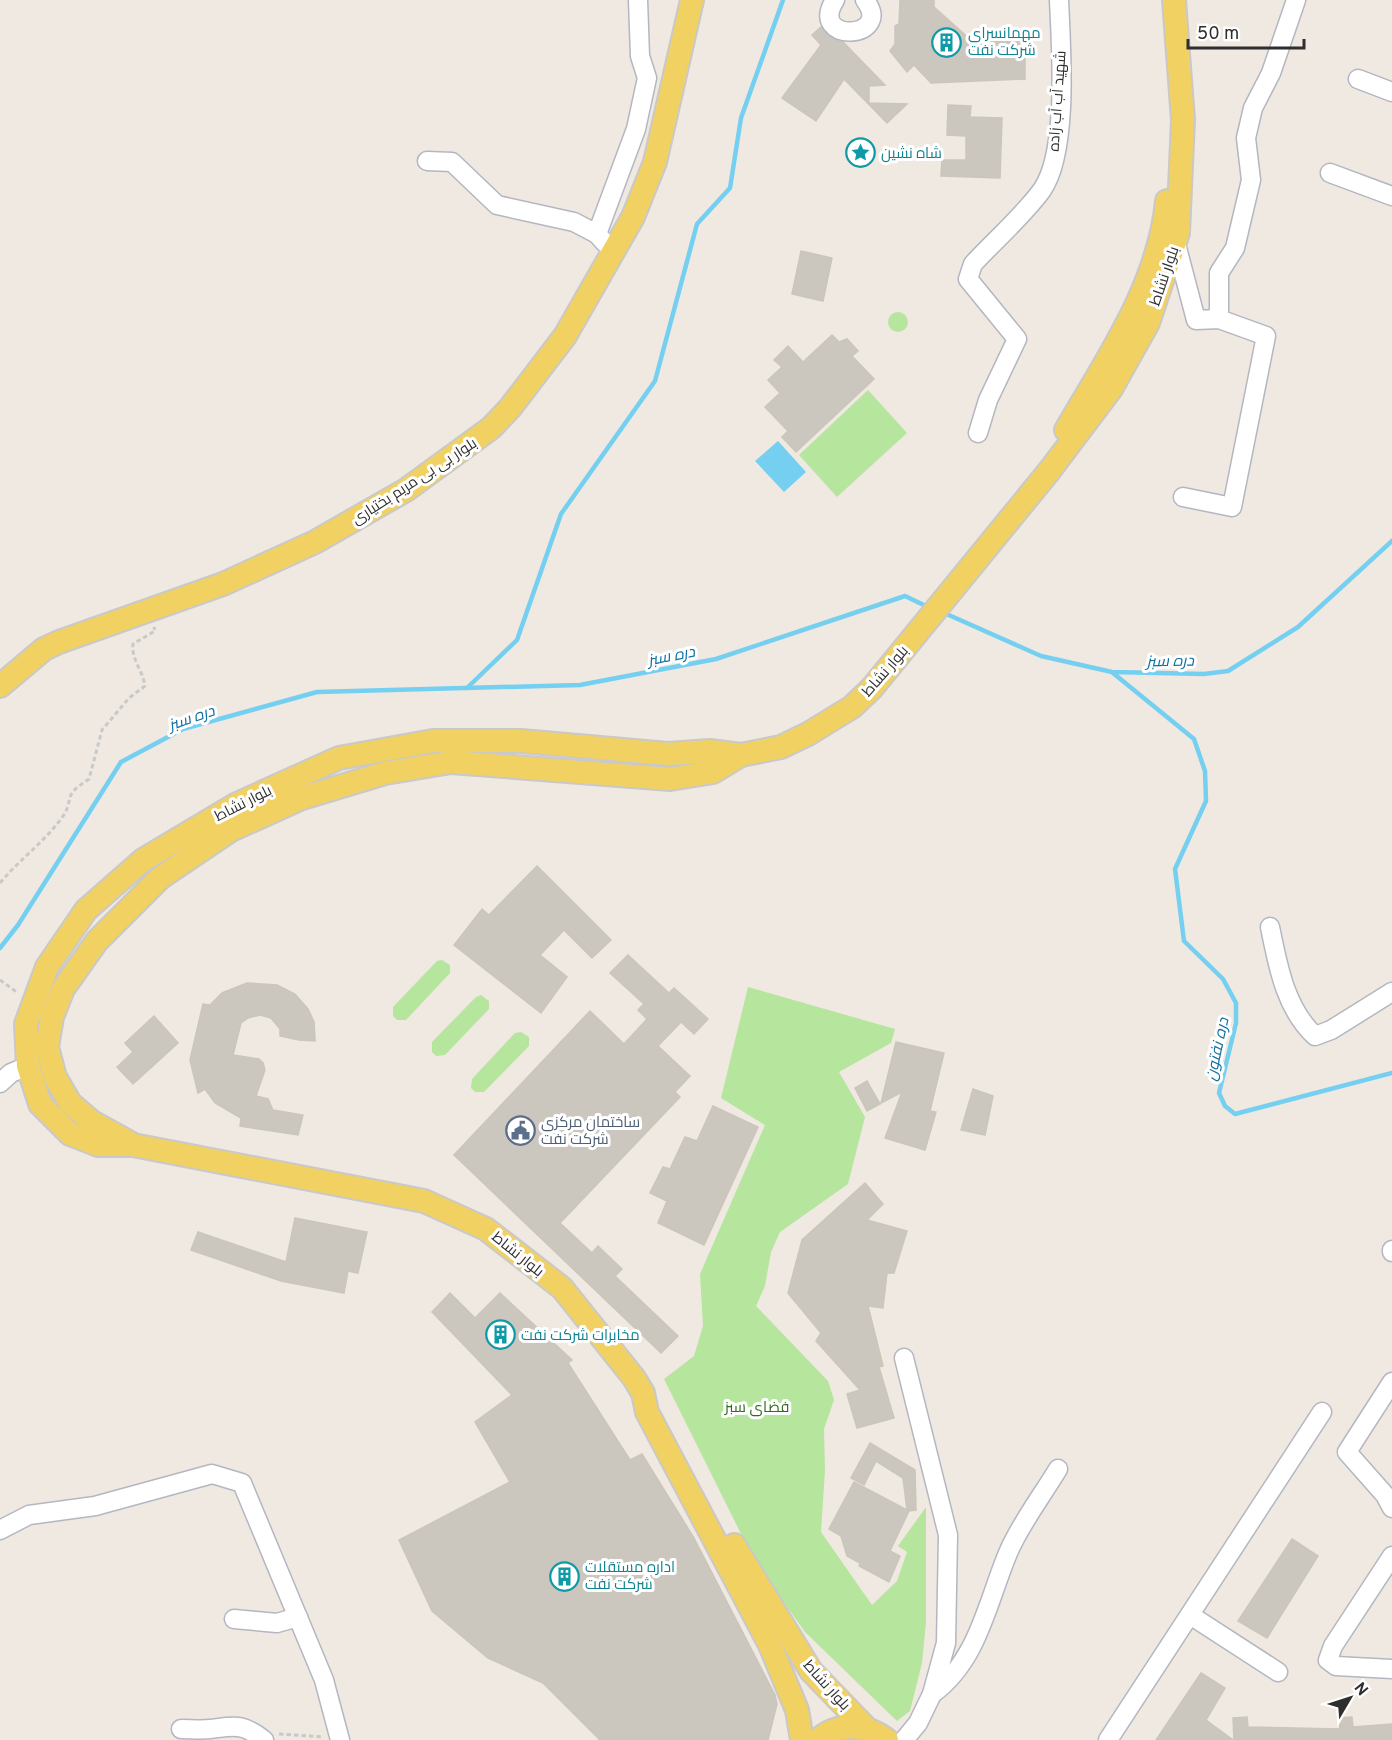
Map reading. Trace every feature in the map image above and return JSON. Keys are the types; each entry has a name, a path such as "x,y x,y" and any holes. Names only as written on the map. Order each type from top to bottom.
{"main road":[{"name":"بلوار بی بی مریم بختیاری","path":"0,686 44,650 59,642 223,584 315,542 406,490 471,445 510,408 565,336 615,253 655,162 692,0"},
{"name":"بلوار نشاط","path":"1038,482 1138,300 1165,221 1169,180 1169,76 1161,0"},
{"name":"بلوار نشاط","path":"867,1729 811,1671 739,1555 673,1430 654,1400 643,1393 601,1334 562,1288 486,1229 424,1201 133,1144 98,1145 70,1134 40,1104 28,1066 26,1024 47,967 86,910 143,860 237,804 339,758 433,741 521,741 668,754 710,751 741,755 781,747 808,734 852,707 872,688 1050,470 1111,389 1148,322 1176,244 1182,120 1174,0"},
{"name":"بلوار نشاط","path":"133,1144 92,1122 70,1103 55,1077 47,1047 52,1017 63,989 98,941 160,878 231,830 302,798 385,773 451,762 670,779 713,772 741,755"},
{"name":"بلوار نشاط","path":"643,1393 647,1412 770,1645 797,1710 802,1740"},
{"path":"818,1740 843,1727 867,1729 887,1740"}],"street":[{"path":"597,234 636,129 647,78 640,56 638,0"},
{"path":"835,0 831,6 831,19 838,30 851,33 863,29 868,23 870,10 865,0"},
{"name":"شهید آب آب زاده","path":"978,433 988,400 1017,339 968,279 973,264 1042,190 1052,171 1062,75 1059,0"},
{"path":"1219,319 1219,273 1235,248 1251,180 1246,138 1253,108 1271,73 1296,0"},
{"path":"1358,79 1392,92"},
{"path":"427,161 452,162 497,205 574,222 597,234 615,253"},
{"path":"1330,173 1392,196"},
{"path":"1176,244 1196,320 1219,319 1266,336 1232,507 1183,497"},
{"path":"1270,927 1286,993 1301,1023 1314,1036 1331,1030 1392,992"},
{"path":"0,1083 11,1072 28,1066"},
{"path":"904,1358 948,1535 946,1643 932,1694 918,1723 904,1740"},
{"path":"1392,1382 1347,1452 1385,1495 1392,1508"},
{"path":"1108,1740 1322,1412"},
{"path":"932,1694 949,1682 971,1650 1008,1551 1058,1469"},
{"path":"0,1530 29,1515 95,1506 212,1474 242,1483 324,1680 339,1738"},
{"path":"1392,1556 1333,1646 1328,1660 1336,1666 1392,1669"},
{"path":"1190,1615 1278,1672"},
{"path":"234,1619 277,1623 298,1617"},
{"path":"181,1728 210,1729 230,1725 249,1728 264,1740"}],"path":[{"path":"0,883 16,862 27,855 63,817 71,791 88,779 102,730 129,698 145,686 144,675 132,652 133,644 155,631 148,611"},
{"path":"0,980 24,997"},
{"path":"273,1740 280,1734 339,1738"}],"green space":[{"path":"898,312 905,315 908,322 905,329 898,332 891,329 888,322 891,315"},
{"path":"868,390 907,433 837,497 799,455"},
{"path":"442,960 450,965 450,973 406,1020 397,1020 393,1016 393,1007 437,961"},
{"name":"فضای سبز","path":"748,987 895,1029 891,1043 839,1072 865,1117 848,1184 780,1232 771,1252 765,1286 756,1306 828,1381 834,1400 824,1429 825,1470 821,1532 872,1605 897,1581 907,1552 898,1546 926,1507 926,1622 922,1663 910,1711 897,1721 805,1632 755,1562 664,1379 694,1356 703,1326 700,1274 765,1125 721,1098"},
{"path":"481,995 489,1001 489,1009 445,1055 436,1056 432,1052 432,1042 476,997"},
{"path":"521,1032 529,1037 529,1046 484,1092 475,1092 471,1088 472,1079 515,1033"}],"water":[{"path":"778,441 806,472 784,492 755,461"}],"building":[{"name":"مهمانسرای شرکت نفت","path":"900,0 934,0 934,7 972,41 1025,42 1025,79 931,83 914,65 907,72 890,51 895,44 895,26 899,24"},
{"path":"821,27 834,39 842,41 885,85 869,86 869,103 907,104 887,123 844,79 816,121 782,98 821,45 812,35"},
{"path":"948,105 971,106 970,117 1002,118 1000,178 941,176 942,160 966,160 966,136 947,135"},
{"path":"801,251 832,258 823,301 792,294"},
{"path":"832,335 839,342 847,339 858,351 852,356 874,379 796,452 782,437 788,431 765,407 780,393 768,380 782,367 774,360 788,346 803,362"},
{"path":"537,866 611,940 592,958 564,930 540,955 567,977 541,1013 454,945 482,909 489,915"},
{"path":"628,955 669,993 674,988 708,1019 694,1034 681,1022 658,1046 690,1076 675,1092 680,1097 560,1223 592,1253 598,1246 622,1269 615,1276 678,1336 661,1353 454,1155 590,1011 624,1044 647,1019 638,1010 644,1004 610,973"},
{"path":"247,983 277,985 295,994 308,1009 314,1022 315,1041 280,1036 280,1029 271,1018 260,1015 248,1018 241,1023 233,1055 259,1059 263,1063 265,1070 256,1096 268,1099 273,1110 303,1115 298,1135 240,1126 241,1118 215,1103 205,1089 198,1093 190,1060 203,1004 210,1005 222,993"},
{"path":"154,1016 178,1043 133,1084 117,1067 133,1052 125,1043"},
{"path":"896,1042 944,1053 930,1111 936,1112 925,1150 885,1138 902,1092 881,1103"},
{"path":"867,1081 880,1104 867,1111 855,1088"},
{"path":"973,1089 993,1096 985,1135 961,1130"},
{"path":"713,1106 758,1127 704,1245 658,1223 667,1201 650,1193 663,1167 670,1169 685,1137 697,1141"},
{"path":"865,1183 883,1204 867,1220 907,1231 894,1273 887,1273 883,1308 868,1306 883,1366 879,1367 894,1418 857,1428 847,1394 860,1390 816,1341 821,1333 788,1293 802,1240"},
{"path":"295,1218 367,1232 358,1273 348,1271 344,1293 281,1281 191,1250 198,1232 286,1262"},
{"name":"اداره مستقلات شرکت نفت","path":"450,1293 475,1318 500,1293 572,1360 568,1363 630,1460 642,1454 694,1538 775,1695 777,1704 768,1740 600,1740 543,1683 488,1658 432,1611 399,1540 510,1482 475,1422 512,1395 432,1312"},
{"path":"870,1443 915,1470 916,1510 909,1511 890,1551 900,1556 889,1582 859,1566 860,1563 847,1556 841,1536 829,1529 854,1482 907,1510 903,1478 876,1461 864,1485 851,1478"},
{"path":"1292,1539 1318,1556 1267,1638 1238,1621"},
{"path":"1201,1673 1225,1688 1206,1720 1233,1740 1156,1740"},
{"path":"1247,1717 1248,1727 1340,1729 1339,1718 1352,1717 1353,1727 1392,1724 1392,1740 1234,1740 1233,1718"}],"waterway":[{"path":"467,688 517,640 561,514 655,381 697,224 730,188 741,118 783,0"},
{"name":"دره سبز","path":"942,612 1041,656 1112,672 1204,674 1228,671 1298,627 1392,541"},
{"name":"دره سبز","path":"0,948 18,925 121,762 183,729 317,692 580,685 716,659 905,596 928,607"},
{"name":"دره نفتون","path":"1113,673 1194,739 1205,771 1206,801 1175,869 1184,941 1223,979 1236,1003 1236,1023 1219,1093 1225,1106 1235,1114 1392,1073"}],"place":[{"name":"مهمانسرای شرکت نفت","path":"947,42"},
{"name":"شاه نشین","path":"860,153"},
{"name":"ساختمان مرکزی شرکت نفت","path":"520,1131"},
{"name":"مخابرات شرکت نفت","path":"500,1335"},
{"name":"اداره مستقلات شرکت نفت","path":"564,1576"}]}
